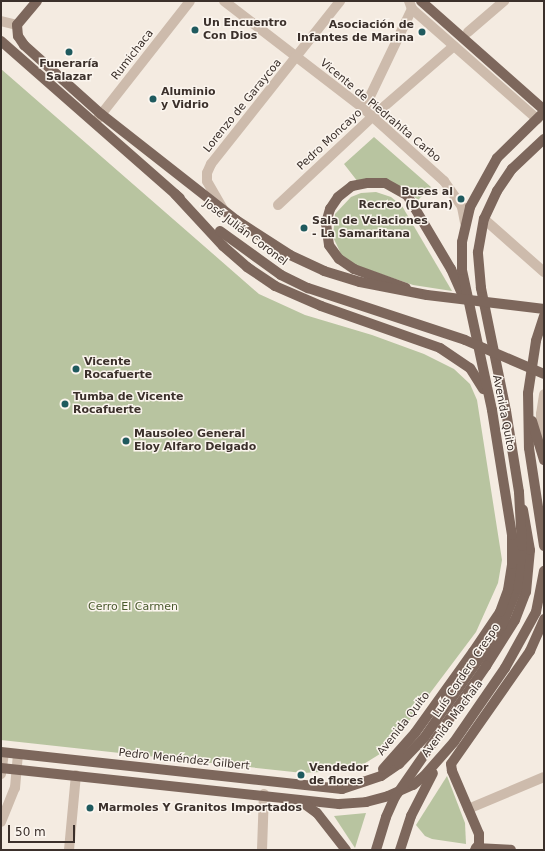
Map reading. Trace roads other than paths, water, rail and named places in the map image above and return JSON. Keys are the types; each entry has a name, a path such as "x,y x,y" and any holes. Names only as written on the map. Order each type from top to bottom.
{"main road":[{"path":"18,25 38,1"},
{"path":"421,1 542,114"},
{"name":"José Julián Coronel","path":"18,25 18,36 24,45 101,114 225,212 273,245 324,271 360,282 427,295 544,310"},
{"name":"José Julián Coronel","path":"1,41 175,194 220,231 281,275 308,288 465,340 544,374"},
{"name":"Avenida Quito","path":"364,783 389,765 415,733 474,652 504,601 512,564 512,535 492,410 469,310 462,270 465,223 484,179 497,158 542,114"},
{"name":"Avenida Quito","path":"364,783 399,764 424,738 502,626 513,602 520,575 522,546 519,492 478,268 484,219 497,191 512,169 544,139"},
{"path":"427,295 354,269 339,259 329,245 326,231 328,216 338,197 352,186 368,182 385,183 407,195 451,269 469,310"},
{"path":"175,194 223,246 247,267 275,286 321,306 425,341 452,354 476,376 492,410"},
{"path":"544,316 536,340 529,376 529,448 544,546"},
{"path":"529,412 544,460"},
{"path":"541,450 544,468"},
{"name":"Luís Cordero Crespo","path":"376,850 386,817 395,797 486,666 515,620 526,592 530,550 528,527 519,492"},
{"name":"Avenida Machala","path":"291,797 352,804 388,796 418,781 454,742 526,634 539,601 544,571"},
{"name":"Avenida Machala","path":"475,849 480,837 452,771 451,764 530,650 544,619"},
{"path":"400,850 421,792 454,742"},
{"name":"Pedro Menéndez Gilbert","path":"2,752 328,788 342,788 364,783"},
{"path":"1,770 17,769 76,774 291,797 317,813 346,850"},
{"path":"475,849 512,850"}],"street":[{"name":"Rumichaca","path":"94,123 190,1"},
{"name":"Vicente de Piedrahíta Carbo","path":"224,1 298,57 364,110 444,181 462,207 465,223"},
{"name":"Lorenzo de Garaycoa","path":"225,212 209,188 207,173 253,110 298,57 340,1"},
{"path":"468,32 504,1"},
{"path":"364,110 411,5 454,46 542,114"},
{"path":"1,21 18,25"},
{"name":"Pedro Moncayo","path":"278,205 372,117 454,46"},
{"path":"484,219 544,272"},
{"path":"541,450 541,414 544,394"},
{"path":"1,770 2,752"},
{"path":"1,822 14,788 18,754"},
{"path":"69,850 76,774"},
{"path":"468,809 544,777"},
{"path":"262,850 264,794"}],"place":[{"name":"Un Encuentro Con Dios","path":"195,30"},
{"name":"Asociación de Infantes de Marina","path":"422,32"},
{"name":"Funeraría Salazar","path":"69,52"},
{"name":"Aluminio y Vidrio","path":"153,99"},
{"name":"Buses al Recreo (Duran)","path":"461,199"},
{"name":"Sala de Velaciones - La Samaritana","path":"304,228"},
{"name":"Vicente Rocafuerte","path":"76,369"},
{"name":"Tumba de Vicente Rocafuerte","path":"65,404"},
{"name":"Mausoleo General Eloy Alfaro Delgado","path":"126,441"},
{"name":"Vendedor de flores","path":"301,775"},
{"name":"Marmoles Y Granitos Importados","path":"90,808"}],"park label":[{"name":"Cerro El Carmen","path":"133,607"}]}
